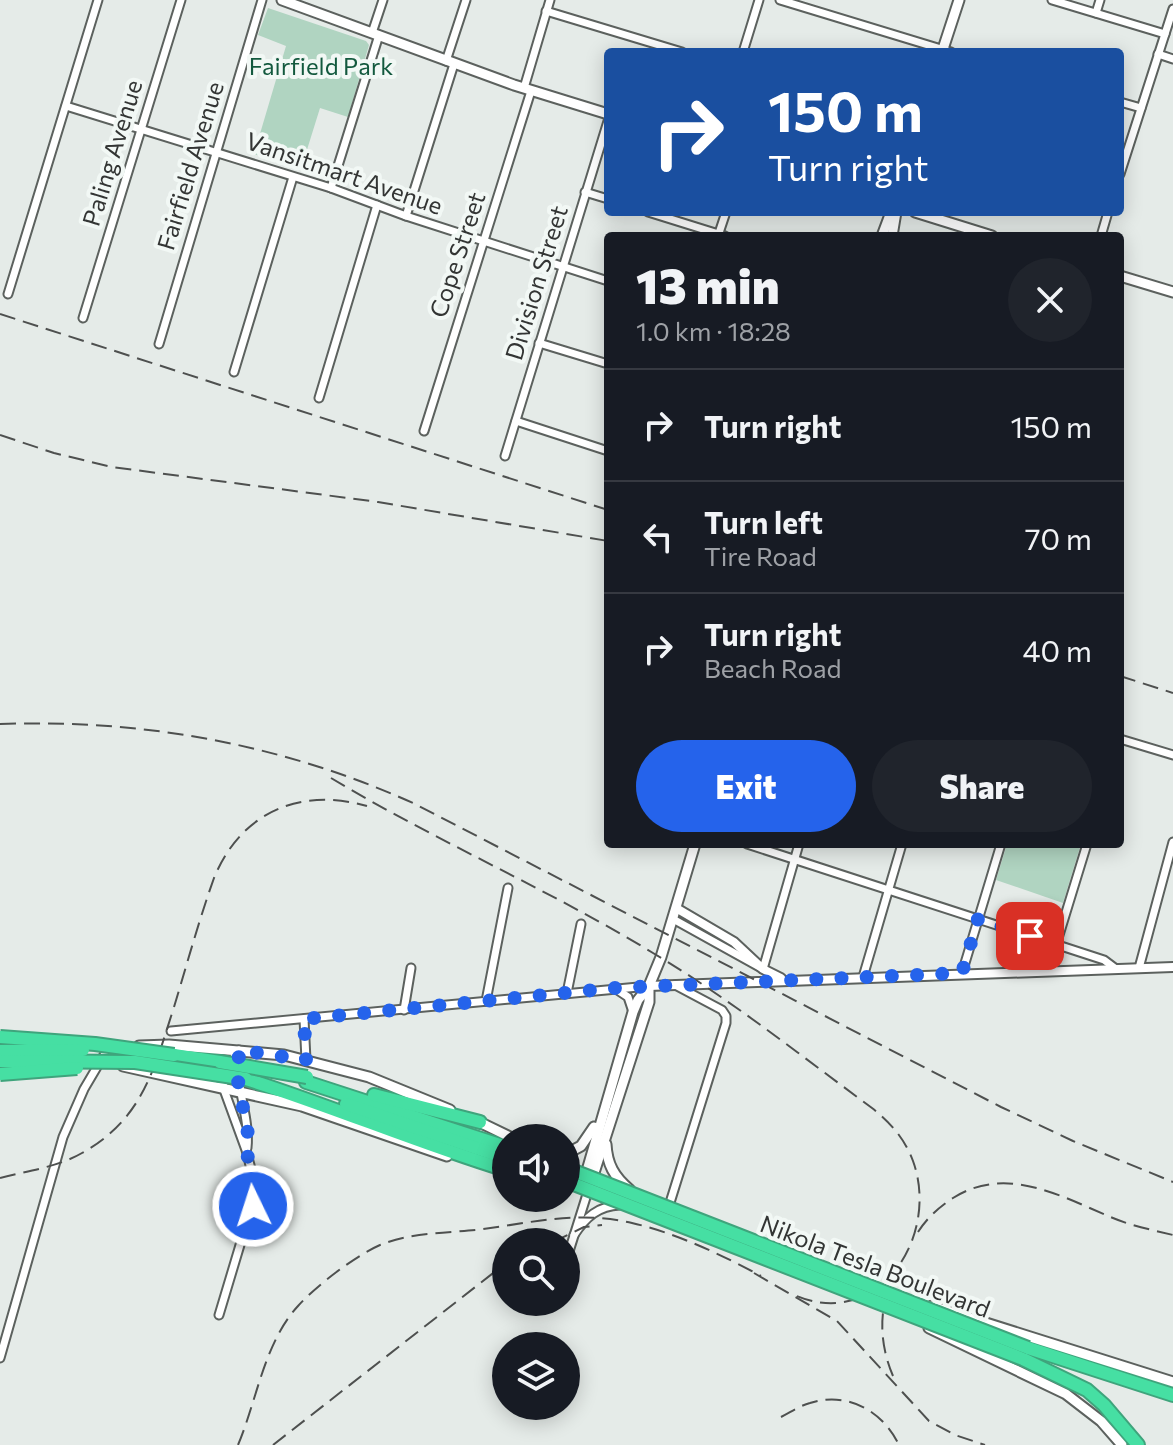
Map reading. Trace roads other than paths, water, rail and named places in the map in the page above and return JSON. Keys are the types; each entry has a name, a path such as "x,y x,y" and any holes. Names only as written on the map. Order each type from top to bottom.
{"highway":[{"path":"0,1037 95,1044 220,1062 492,1145"},
{"path":"0,1056 93,1050 174,1055"},
{"path":"0,1056 135,1062 185,1069 243,1085 305,1087 480,1122"},
{"path":"0,1074 132,1065 185,1069"},
{"path":"305,1087 441,1150 492,1166"},
{"path":"479,1143 492,1150"},
{"name":"Nikola Tesla Boulevard","path":"580,1172 1026,1354 1087,1390 1138,1445"},
{"name":"Nikola Tesla Boulevard","path":"580,1188 1026,1354 1173,1395"}],"main road":[{"path":"282,0 296,2 527,90 604,113"},
{"path":"946,48 959,0"},
{"path":"928,216 979,232"},
{"path":"1124,277 1173,292"},
{"path":"585,1194 600,1118 633,1012 649,986 694,848"},
{"path":"588,1176 608,1132 649,1002 649,986"},
{"path":"0,1056 162,1045 239,1050 306,1060 369,1077 492,1128"},
{"path":"61,1054 223,1087 243,1085 431,1152 492,1167"},
{"path":"580,1147 600,1118"},
{"path":"608,1132 606,1149 611,1168 637,1201"},
{"path":"580,1172 678,1220 876,1303 1026,1373 1083,1405 1122,1445"},
{"path":"580,1191 668,1209 885,1294 945,1309 1173,1382"}],"street":[{"path":"8,294 98,0"},
{"name":"Paling Avenue","path":"83,318 181,0"},
{"name":"Fairfield Avenue","path":"159,344 262,0"},
{"path":"331,188 383,0"},
{"path":"406,216 466,0"},
{"name":"Cope Street","path":"424,431 483,242 550,0"},
{"path":"744,48 759,0"},
{"path":"780,0 935,48"},
{"path":"1052,0 1165,34"},
{"path":"1096,13 1100,0"},
{"path":"1124,161 1173,9"},
{"path":"546,11 669,48"},
{"path":"1158,54 1173,59"},
{"path":"1124,103 1141,108"},
{"name":"Vansitmart Avenue","path":"66,106 331,188 483,242 604,280"},
{"name":"Division Street","path":"505,456 604,133"},
{"path":"234,372 293,177"},
{"path":"585,192 604,198"},
{"path":"319,398 377,205"},
{"path":"661,216 711,232"},
{"path":"0,277 11,281"},
{"path":"539,343 604,363"},
{"path":"516,421 604,450"},
{"path":"1124,740 1173,755"},
{"path":"1139,968 1173,842"},
{"path":"759,848 1104,960 1116,969"},
{"path":"763,969 798,848"},
{"path":"863,977 901,848"},
{"path":"962,973 1000,848"},
{"path":"1053,971 1056,945 1086,848"},
{"path":"486,1001 508,888"},
{"path":"676,908 734,942 763,969"},
{"path":"673,919 787,980"},
{"path":"567,993 581,924"},
{"path":"171,1031 614,988 1173,967"},
{"path":"404,1010 411,968"},
{"path":"668,1209 726,1023 722,1010 675,985"},
{"path":"614,988 628,997 633,1012"},
{"path":"304,1019 306,1060"},
{"path":"0,1358 63,1137 84,1089 107,1050"},
{"path":"239,1050 248,1134 246,1150"},
{"path":"219,1315 255,1195 246,1150 223,1087 227,1067 239,1050"},
{"path":"576,1228 585,1194"},
{"path":"579,1228 588,1216 599,1209 637,1201"}],"railway":[{"path":"0,314 604,509"},
{"path":"0,435 54,453 112,467 378,502 604,540"},
{"path":"1124,677 1173,693"},
{"path":"0,724 106,726 159,731 262,751 364,782 413,803 1001,1107 1173,1182"},
{"path":"331,778 573,908 682,971 737,1008 891,1125 910,1153 919,1191 918,1220 909,1248 894,1272 874,1290 849,1301 821,1303 790,1293"},
{"path":"0,1178 73,1158 103,1140 133,1108 160,1051 214,878 240,836 257,821 296,803 319,800 367,806"},
{"path":"918,1232 934,1213 953,1198 973,1188 1014,1184 1054,1193 1120,1221 1173,1235"},
{"path":"238,1445 262,1372 286,1321 306,1298 336,1272 359,1256 391,1241 554,1219 611,1219 649,1227 682,1239 761,1276"},
{"path":"580,1229 602,1225"},
{"path":"754,1273 837,1321 929,1421 955,1435 985,1445"},
{"path":"273,1445 492,1274"},
{"path":"893,1376 885,1351 882,1326 885,1300 894,1276"},
{"path":"781,1417 810,1403 824,1400 850,1402 884,1422 899,1445"}],"park label":[{"name":"Fairfield Park","path":"321,67"}]}
